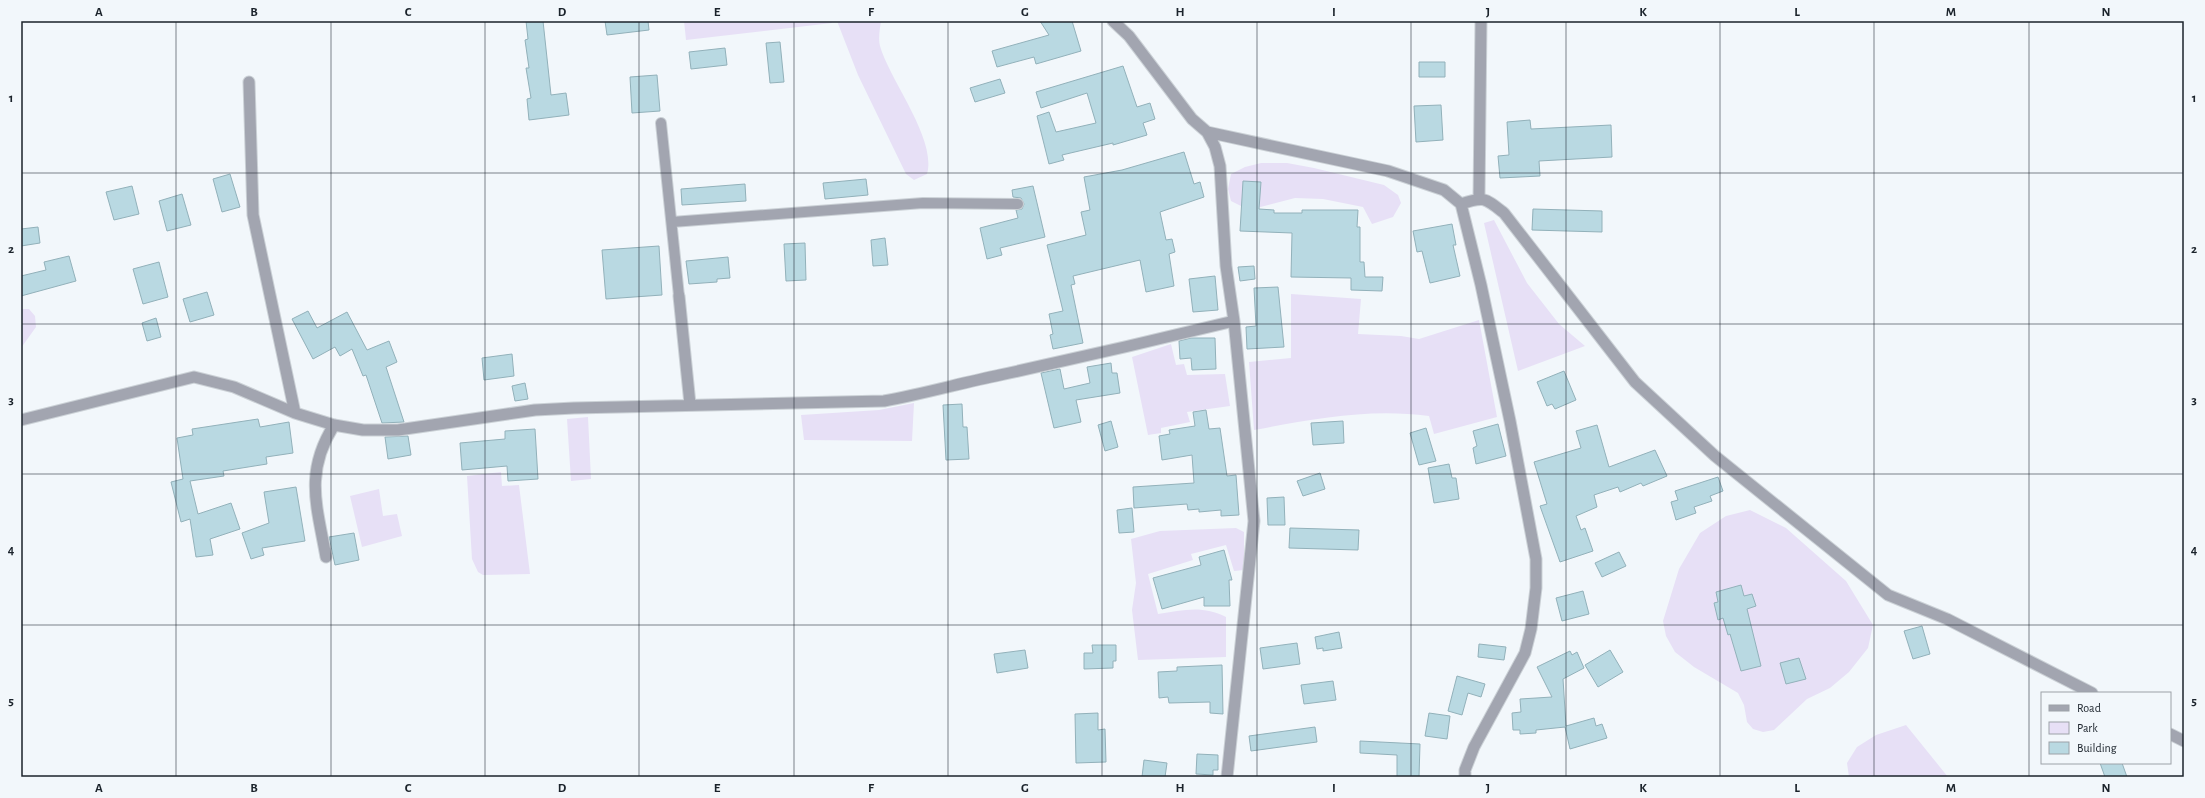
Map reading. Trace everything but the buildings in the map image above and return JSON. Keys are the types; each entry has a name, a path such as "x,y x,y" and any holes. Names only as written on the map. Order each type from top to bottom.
{"street":[{"path":"1113,21 1129,36 1192,119 1207,132 1215,147 1220,166 1226,266 1234,321 1254,521 1227,777"},
{"path":"1479,198 1481,21"},
{"path":"249,82 253,215 295,413"},
{"path":"1207,132 1388,171 1444,190 1461,204 1481,285 1510,420 1536,559 1536,588 1531,629 1524,653 1474,747 1465,770 1465,777"},
{"path":"1461,204 1479,198 1489,202 1504,213 1635,382 1715,456 1888,595 1947,619 2090,692"},
{"path":"679,296 690,404"},
{"path":"21,420 194,377 234,387 295,413 334,425 363,430 398,430 535,410 690,404 884,401 1109,352 1234,321"},
{"path":"326,558 314,488 314,472 323,443 334,425"},
{"path":"2171,734 2184,741"}],"lane":[{"path":"662,123 679,296"},
{"path":"672,222 923,204 1018,204"}],"green space":[{"path":"684,21 831,21 832,23 686,40"},
{"path":"837,21 881,21 879,43 885,60 919,127 925,144 928,160 927,174 914,180 906,174 858,75"},
{"path":"1261,163 1287,163 1384,185 1398,195 1401,203 1393,217 1372,224 1363,207 1323,199 1295,198 1249,210 1231,201 1228,189 1231,174 1245,167"},
{"path":"1494,220 1527,283 1559,324 1585,346 1518,371 1484,223"},
{"path":"1291,294 1361,299 1358,334 1401,336 1419,339 1479,320 1497,417 1434,434 1429,416 1384,413 1341,416 1254,430 1249,362 1291,358"},
{"path":"21,309 29,309 35,316 36,327 21,348"},
{"path":"1171,344 1176,365 1184,364 1187,375 1225,374 1230,406 1187,412 1190,422 1161,428 1161,433 1148,435 1132,357"},
{"path":"914,403 912,441 804,440 801,415 879,410"},
{"path":"588,417 591,479 571,481 567,419"},
{"path":"501,472 502,486 519,485 530,574 483,575 478,572 472,559 467,476"},
{"path":"379,489 383,516 397,514 402,536 362,547 350,496"},
{"path":"1750,510 1786,528 1846,581 1873,625 1868,648 1849,672 1830,688 1807,699 1774,730 1763,732 1753,729 1747,722 1744,705 1738,693 1694,667 1675,652 1666,636 1663,621 1679,569 1700,533 1726,516"},
{"path":"1236,528 1244,532 1244,570 1234,571 1226,545 1191,554 1193,560 1148,574 1158,614 1184,610 1201,610 1218,613 1226,617 1226,657 1138,660 1132,610 1136,583 1131,539 1160,531"},
{"path":"1906,725 1948,777 1849,777 1847,763 1857,747 1876,735"}]}
